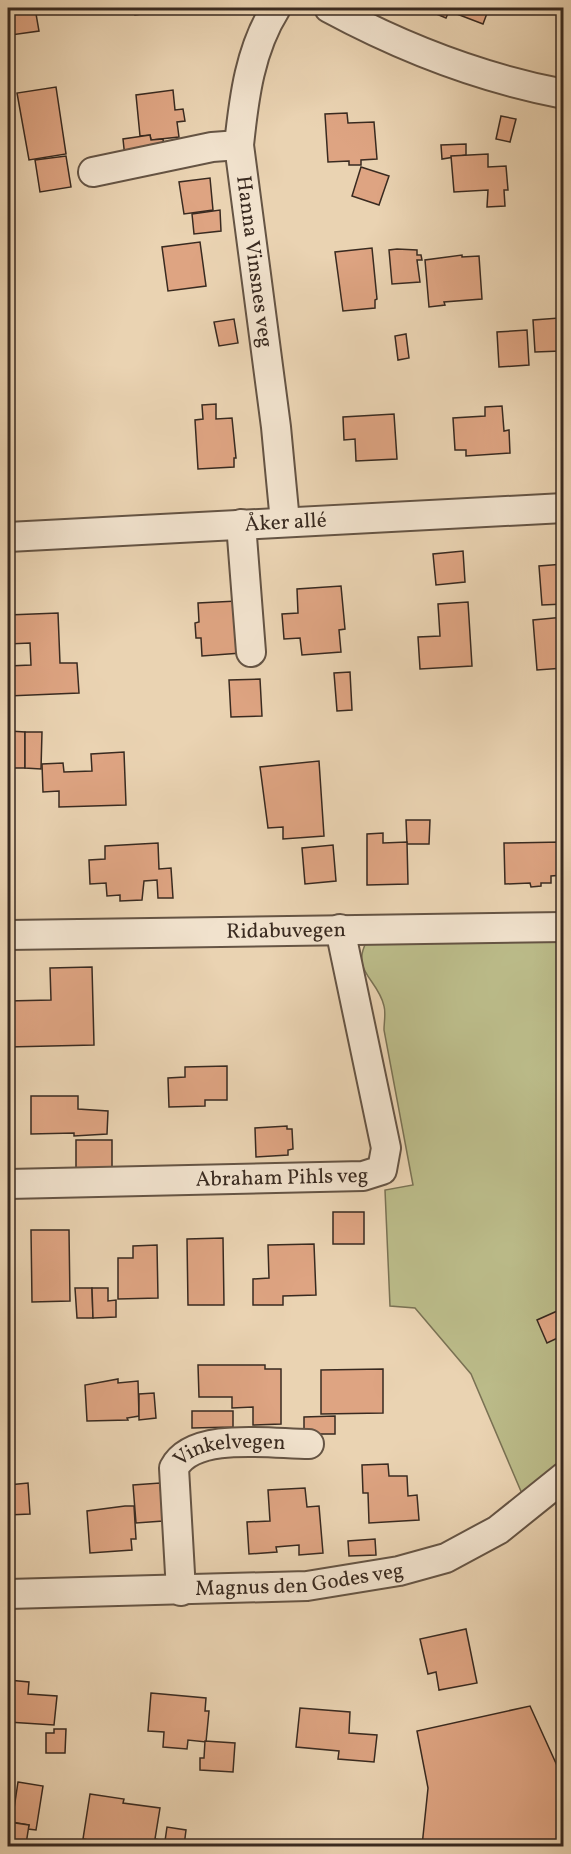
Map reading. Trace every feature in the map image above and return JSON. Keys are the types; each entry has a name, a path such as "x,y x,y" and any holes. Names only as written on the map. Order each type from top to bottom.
{"street":[{"name":"Hanna Vinsnes veg","path":"276,8 265,25 251,66 244,100 239,145 276,427 285,522"},
{"path":"329,8 383,37 437,60 564,94"},
{"path":"93,172 212,147 239,145"},
{"name":"Åker allé","path":"8,537 564,508"},
{"path":"241,524 251,652"},
{"name":"Ridabuvegen","path":"8,935 340,928 564,927"},
{"name":"Abraham Pihls veg","path":"8,1184 351,1176 374,1175 382,1170 386,1148 340,928"},
{"name":"Vinkelvegen","path":"181,1591 174,1468 178,1459 188,1451 218,1443 309,1444"},
{"name":"Magnus den Godes veg","path":"8,1594 307,1586 356,1580 446,1558 498,1530 564,1477"}],"green space":[{"path":"563,939 563,1464 523,1496 471,1374 415,1308 390,1306 385,1190 413,1185 384,1030 384,1006 363,968 362,960 367,941"}],"building":[{"path":"8,8 35,8 39,31 11,35"},
{"path":"134,8 171,8 171,10 135,15"},
{"path":"422,8 489,8 483,24 449,11 446,18"},
{"path":"56,87 66,154 29,160 17,93"},
{"path":"173,90 175,110 183,109 185,121 177,122 179,137 151,140 150,135 140,136 136,95"},
{"path":"347,113 348,123 374,122 377,159 361,160 361,165 349,165 349,161 328,162 325,114"},
{"path":"501,116 516,119 510,142 496,139"},
{"path":"150,135 151,140 163,139 165,153 125,158 123,139"},
{"path":"466,144 466,155 442,159 441,145"},
{"path":"488,154 488,167 506,166 508,190 504,190 505,206 487,207 488,190 454,192 451,156"},
{"path":"66,156 71,187 40,192 35,160"},
{"path":"361,167 389,176 379,205 352,196"},
{"path":"210,178 213,210 184,214 179,182"},
{"path":"560,181 564,181 564,222 562,222"},
{"path":"220,210 221,231 194,234 192,214"},
{"path":"200,242 206,286 168,291 162,247"},
{"path":"372,248 377,299 375,308 343,311 335,252"},
{"path":"389,250 417,250 417,255 421,255 422,260 417,260 420,282 392,284"},
{"path":"462,255 462,257 479,256 482,299 444,302 445,305 429,307 425,260"},
{"path":"559,318 561,351 535,352 533,320"},
{"path":"234,319 238,343 219,346 214,322"},
{"path":"527,330 529,365 499,367 497,332"},
{"path":"406,334 409,358 398,360 395,336"},
{"path":"216,404 216,419 232,418 236,458 234,458 234,467 198,469 195,420 203,419 202,405"},
{"path":"502,406 504,431 509,430 510,453 466,456 466,450 455,450 453,418 485,416 485,407"},
{"path":"394,414 397,459 356,461 355,439 344,440 343,417"},
{"path":"8,454 12,454 14,484 8,484"},
{"path":"463,551 465,582 436,585 433,554"},
{"path":"564,564 564,604 542,605 539,566"},
{"path":"341,586 345,629 339,630 341,652 302,655 300,638 284,639 282,614 298,613 297,589"},
{"path":"237,601 241,653 202,656 201,638 196,638 195,623 199,622 198,603"},
{"path":"468,602 472,666 420,669 418,637 440,636 438,604"},
{"path":"58,613 60,663 77,663 79,693 8,696 8,666 31,665 30,643 8,644 8,615"},
{"path":"564,617 564,668 537,670 533,620"},
{"path":"350,672 352,710 337,711 334,673"},
{"path":"260,679 262,716 231,717 229,680"},
{"path":"9,731 25,732 25,768 8,768"},
{"path":"25,732 42,732 41,769 25,768"},
{"path":"124,752 126,805 59,807 59,791 43,792 42,764 63,763 64,772 92,771 91,754"},
{"path":"319,761 324,836 283,839 283,827 268,828 260,767"},
{"path":"564,796 564,831 558,831 557,797"},
{"path":"406,820 430,820 429,844 407,844"},
{"path":"383,833 383,843 407,842 408,884 367,885 367,834"},
{"path":"563,842 564,875 551,876 551,883 541,883 541,886 531,887 530,883 505,884 504,843"},
{"path":"158,843 159,869 171,868 173,898 158,898 157,880 144,881 142,900 120,901 120,895 107,896 106,883 90,884 89,860 105,859 105,846"},
{"path":"333,845 336,881 305,884 302,848"},
{"path":"92,967 94,1045 8,1047 8,1001 51,1000 50,968"},
{"path":"227,1066 227,1100 205,1100 205,1106 169,1107 168,1078 185,1077 185,1067"},
{"path":"31,1096 78,1096 78,1109 108,1111 107,1134 74,1136 74,1133 31,1134"},
{"path":"287,1126 287,1129 292,1129 293,1149 288,1150 288,1155 256,1157 255,1128"},
{"path":"76,1140 112,1140 112,1169 76,1170"},
{"path":"333,1212 364,1212 364,1244 333,1244"},
{"path":"31,1230 69,1230 70,1301 32,1302"},
{"path":"223,1238 224,1305 188,1305 187,1239"},
{"path":"314,1244 316,1295 283,1296 283,1305 253,1305 253,1279 269,1278 268,1245"},
{"path":"157,1245 158,1298 118,1299 118,1258 133,1258 133,1246"},
{"path":"75,1288 92,1288 93,1318 77,1318"},
{"path":"92,1288 108,1288 108,1301 116,1300 116,1317 93,1318"},
{"path":"564,1308 564,1335 547,1343 537,1320"},
{"path":"198,1365 265,1365 265,1369 281,1369 281,1424 253,1425 253,1407 232,1408 232,1397 199,1397"},
{"path":"383,1369 383,1413 321,1414 321,1370"},
{"path":"118,1379 118,1383 138,1381 139,1416 127,1418 128,1420 87,1421 85,1385"},
{"path":"154,1393 156,1418 139,1420 139,1394"},
{"path":"192,1411 233,1411 233,1427 192,1428"},
{"path":"335,1416 335,1434 304,1434 304,1417"},
{"path":"388,1464 389,1476 407,1476 408,1496 417,1495 419,1520 369,1523 368,1493 363,1493 362,1465"},
{"path":"28,1483 30,1514 8,1515 8,1485"},
{"path":"160,1483 163,1521 136,1523 133,1485"},
{"path":"305,1488 307,1507 319,1506 323,1553 299,1555 299,1545 276,1547 277,1552 249,1554 247,1522 270,1521 268,1490"},
{"path":"134,1506 136,1539 131,1539 132,1550 90,1553 87,1511"},
{"path":"375,1539 376,1555 349,1556 348,1541"},
{"path":"466,1629 477,1683 439,1690 436,1672 428,1674 420,1639"},
{"path":"8,1680 29,1682 28,1694 57,1696 54,1725 8,1722"},
{"path":"151,1693 206,1698 205,1711 209,1711 206,1742 188,1740 187,1749 163,1747 164,1732 148,1731"},
{"path":"530,1706 564,1781 560,1790 564,1796 564,1846 422,1846 428,1788 417,1731"},
{"path":"300,1708 350,1712 349,1733 377,1735 374,1762 338,1759 339,1751 296,1747"},
{"path":"54,1729 66,1729 65,1753 46,1753 46,1733 54,1733"},
{"path":"205,1741 235,1743 233,1772 200,1770 200,1758 204,1758"},
{"path":"18,1782 43,1786 36,1830 28,1829 29,1825 12,1822"},
{"path":"90,1794 124,1799 123,1803 160,1808 155,1839 165,1841 167,1827 186,1830 184,1846 100,1846 101,1842 83,1839"},
{"path":"8,1822 29,1825 26,1844 15,1842 15,1846 8,1846"}]}
